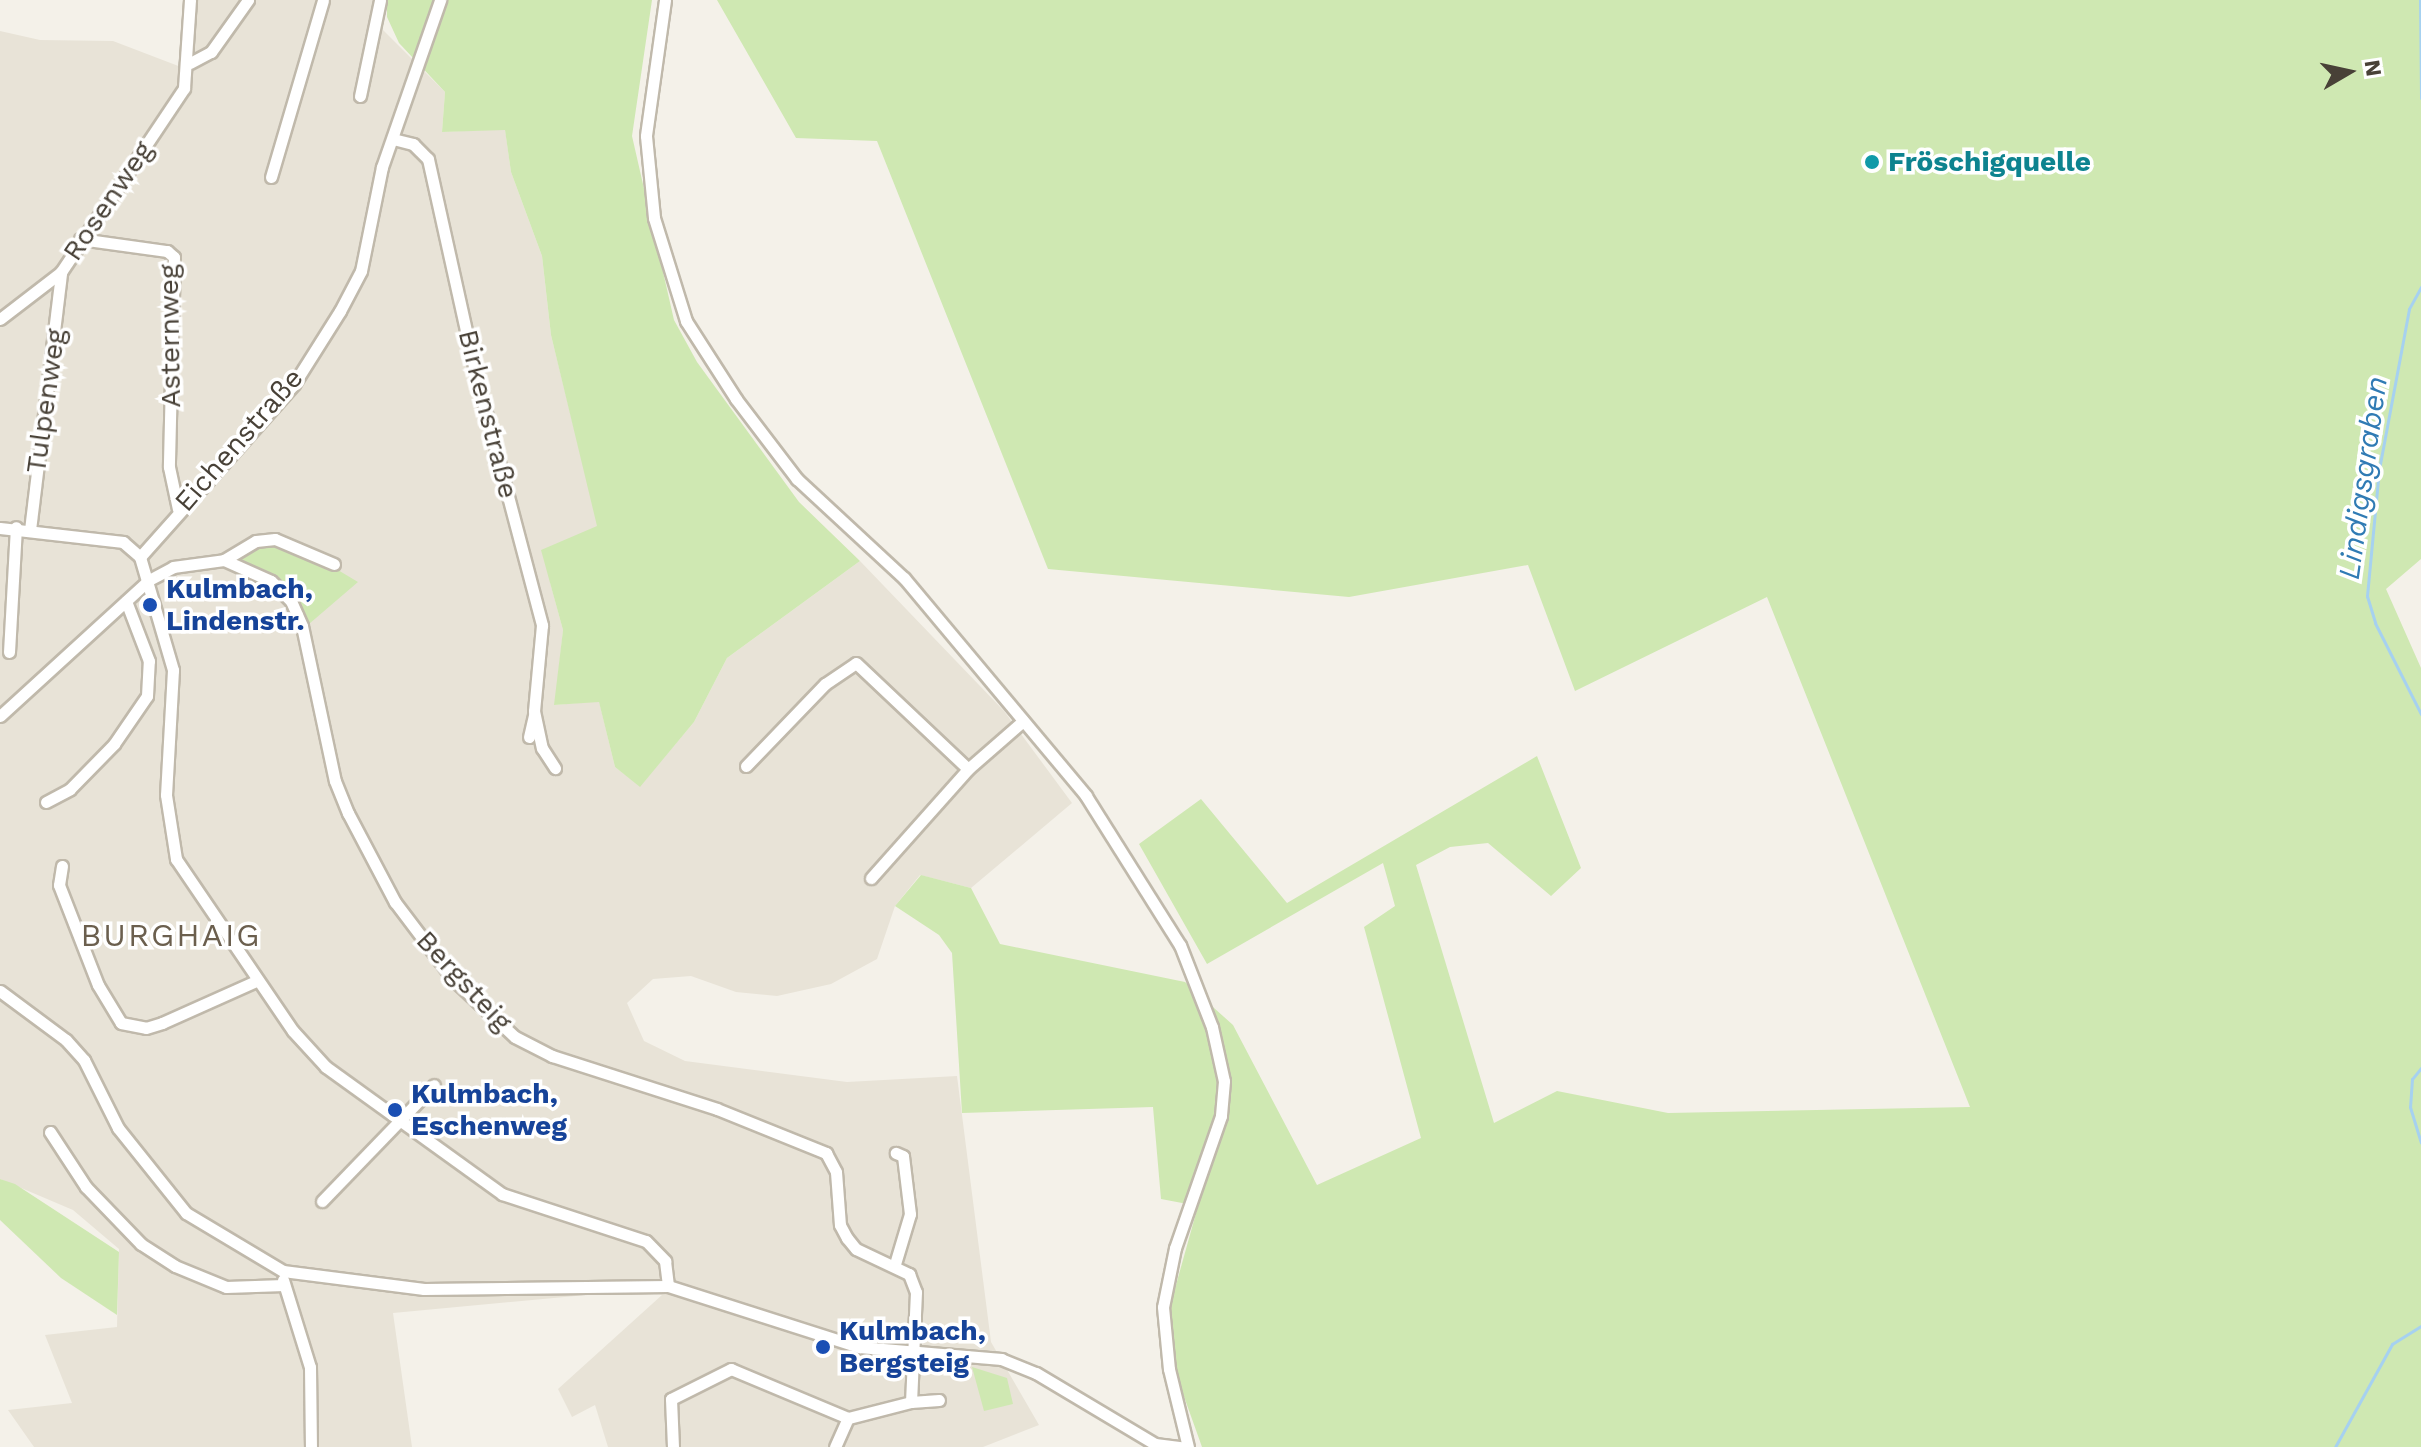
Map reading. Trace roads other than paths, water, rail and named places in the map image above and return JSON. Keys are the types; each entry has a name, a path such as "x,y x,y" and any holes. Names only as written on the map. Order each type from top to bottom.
{"street":[{"name":"Rosenweg","path":"0,319 61,272 80,239 184,88 190,63 190,0"},
{"path":"190,63 211,52 248,0"},
{"path":"271,177 323,0"},
{"path":"360,96 380,0"},
{"name":"Eichenstraße","path":"140,557 178,509 294,384 340,311 361,271 393,139 440,0"},
{"path":"665,0 646,136 654,218 686,321 736,399 797,479 904,578 1116,839 1180,945 1212,1027 1224,1081 1221,1116 1175,1248 1163,1307 1169,1369 1188,1447"},
{"name":"Birkenstraße","path":"393,139 422,149 428,159 476,375 542,625 529,737"},
{"name":"Asternweg","path":"80,239 167,251 174,257 169,467 178,509"},
{"name":"Tulpenweg","path":"30,530 61,272"},
{"path":"9,652 16,527"},
{"path":"0,528 16,527 123,542 140,557 173,670 166,795 176,859 256,981 326,1067 397,1122 502,1194 646,1241 665,1261 668,1286"},
{"path":"0,716 149,580 173,567 224,560 256,541 275,539 334,564"},
{"name":"Bergsteig","path":"224,560 271,581 291,601 310,657 335,781 348,813 395,902 454,980 515,1037 552,1056 811,1143 833,1162 847,1238 856,1249 895,1264"},
{"path":"46,802 70,789 114,744 147,696 149,661 126,601"},
{"path":"746,766 825,684 856,663 968,769"},
{"name":"Birkenstraße","path":"534,711 542,748 555,768"},
{"path":"871,878 968,769 1023,721"},
{"path":"62,866 59,885 98,985 121,1023 146,1028 256,981"},
{"path":"0,991 66,1040 84,1060 118,1128 186,1213 283,1271 424,1289 668,1286 859,1347 1001,1359 1036,1373 1155,1444 1181,1447"},
{"path":"322,1201 434,1085"},
{"path":"50,1132 86,1187 141,1244 188,1273 226,1287 284,1285"},
{"path":"896,1153 903,1156 910,1214 895,1264 909,1274 916,1292 911,1402"},
{"path":"283,1271 284,1285 310,1367 311,1447"},
{"path":"673,1447 671,1399 731,1369 848,1418 911,1402 939,1400"},
{"path":"835,1447 848,1418"}],"waterway":[{"name":"Lindigsgraben","path":"2420,0 2421,98"},
{"name":"Lindigsgraben","path":"2421,287 2409,309 2379,469 2367,596 2375,623 2421,714"},
{"name":"Lindigsgraben","path":"2421,1068 2412,1079 2410,1107 2421,1142"},
{"name":"Lindigsgraben","path":"2335,1447 2392,1344 2421,1326"}],"place":[{"name":"Fröschigquelle","path":"1872,162"},
{"name":"Kulmbach, Lindenstr.","path":"150,605"},
{"name":"Kulmbach, Eschenweg","path":"395,1110"},
{"name":"Kulmbach, Bergsteig","path":"823,1347"}],"district":[{"name":"BURGHAIG","path":"171,935"}]}
